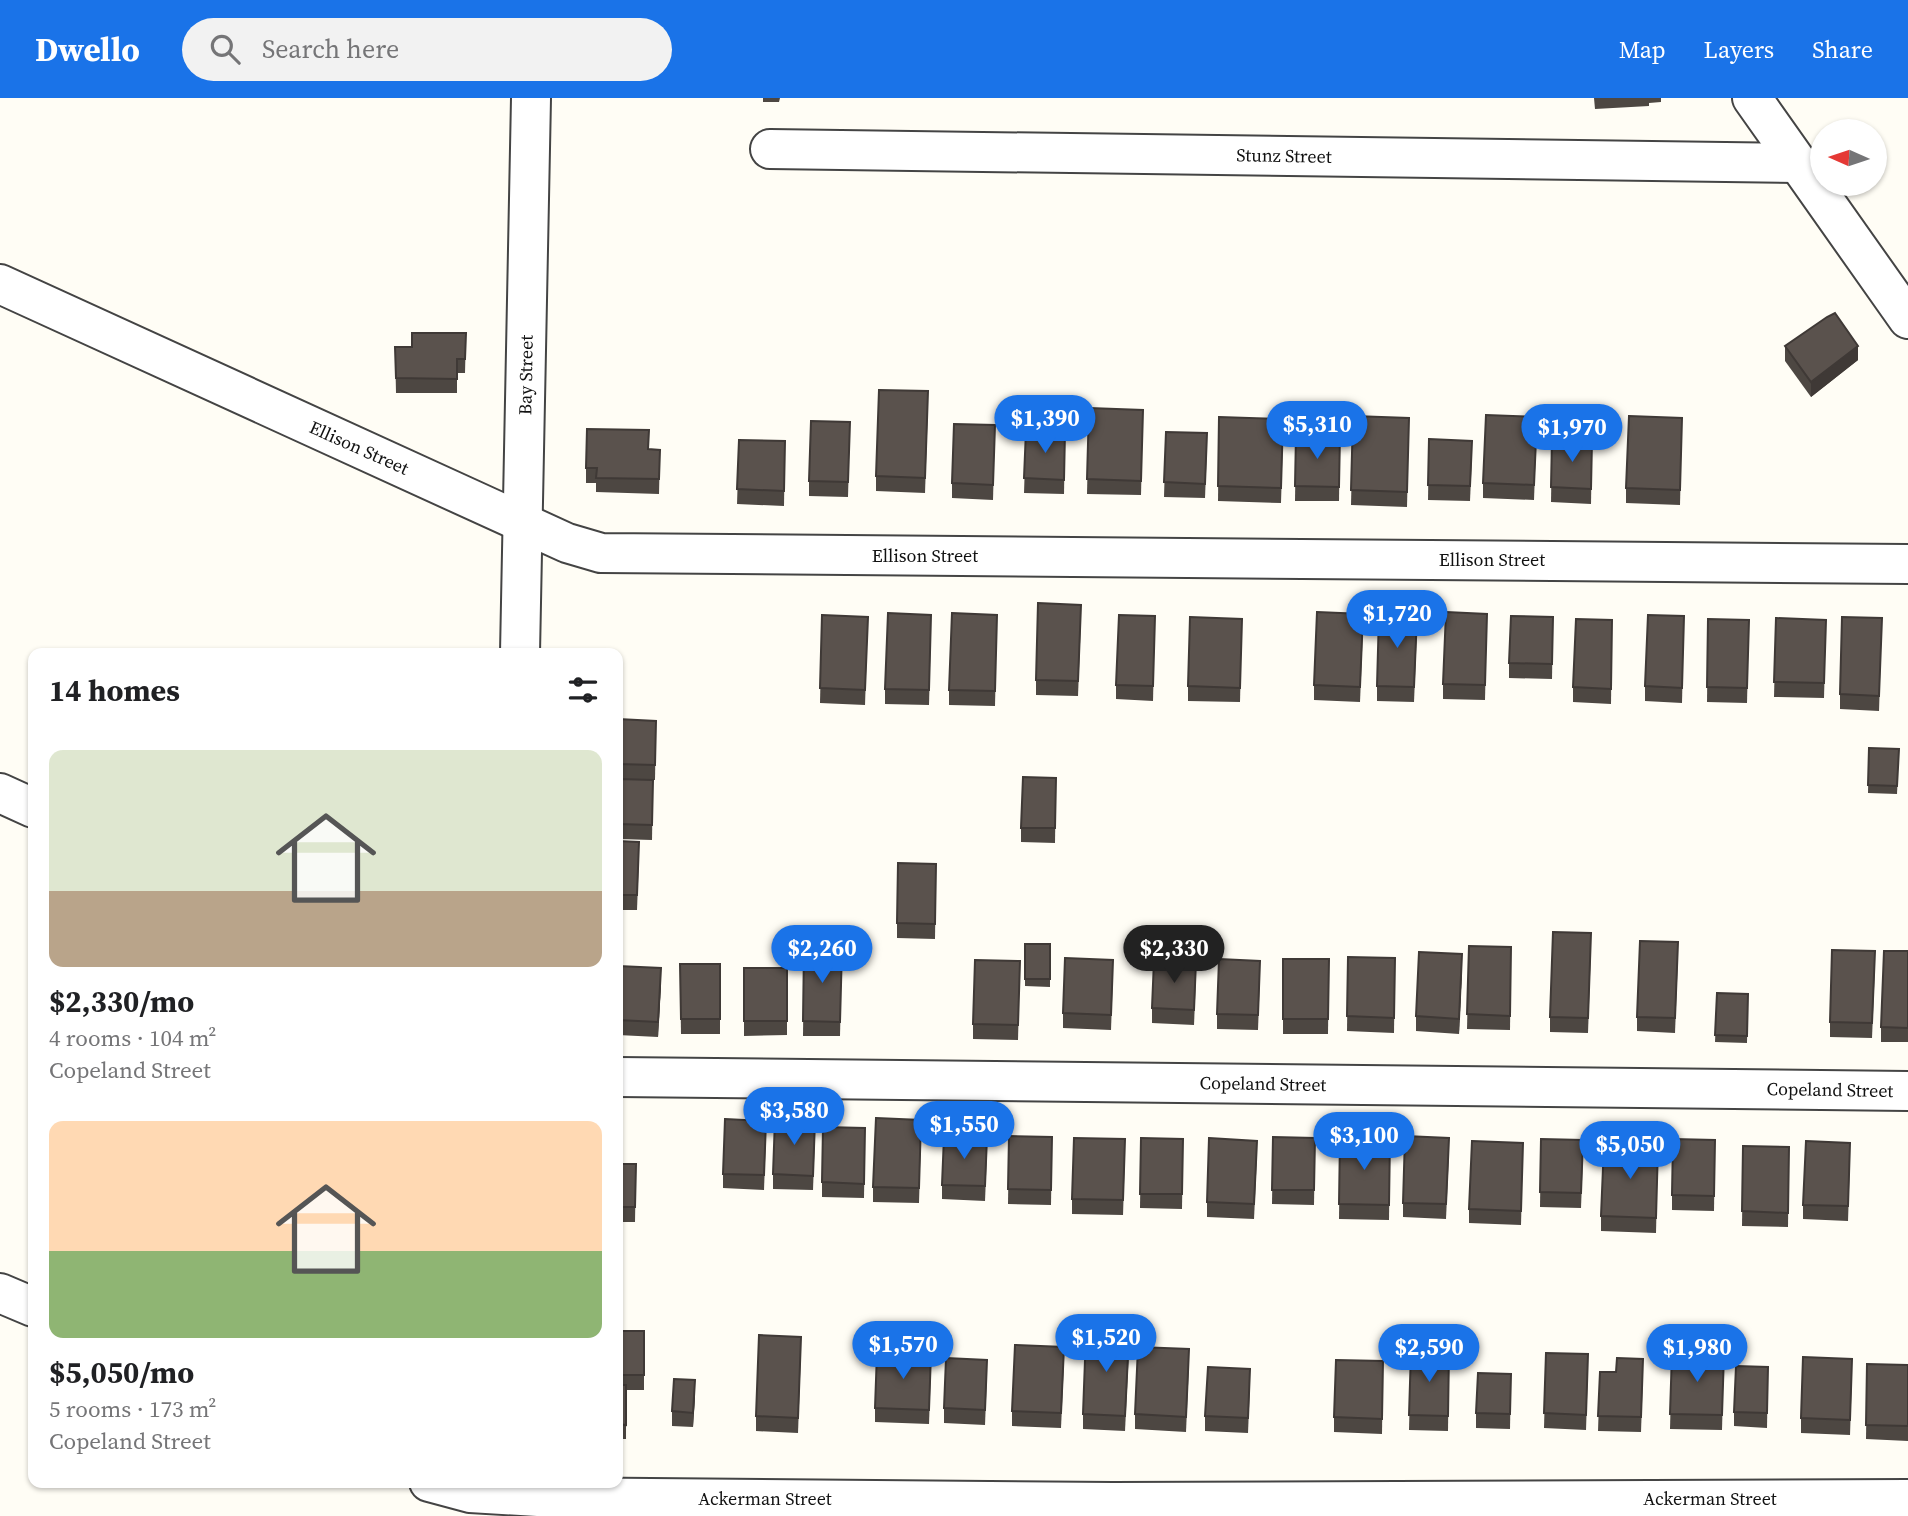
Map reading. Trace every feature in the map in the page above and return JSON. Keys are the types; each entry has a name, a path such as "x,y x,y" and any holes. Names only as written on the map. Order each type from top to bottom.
{"street":[{"name":"Bay Street","path":"520,648 531,98"},
{"path":"1752,98 1908,319"},
{"name":"Stunz Street","path":"770,149 1798,163"},
{"name":"Ellison Street","path":"0,285 567,543 601,553 1908,564"},
{"path":"0,793 28,806"},
{"name":"Copeland Street","path":"623,1077 1908,1091"},
{"path":"0,1293 28,1305"},
{"name":"Ackerman Street","path":"451,1488 504,1498 1113,1509 1908,1499"}],"building":[{"path":"1835,313 1858,346 1811,382 1785,346"},
{"path":"412,333 466,333 465,359 457,359 457,379 396,378 395,347 412,347"},
{"path":"879,390 928,391 925,478 876,476"},
{"path":"1089,408 1143,410 1141,481 1087,479"},
{"path":"1486,415 1537,417 1534,485 1483,483"},
{"path":"1353,416 1409,418 1407,492 1351,490"},
{"path":"1629,416 1682,418 1680,490 1626,488"},
{"path":"1219,417 1283,419 1281,488 1218,486"},
{"path":"811,421 850,422 848,482 809,481"},
{"path":"954,424 995,425 993,485 952,483"},
{"path":"587,429 649,430 648,449 660,450 659,479 596,478 597,468 586,468"},
{"path":"1026,430 1065,431 1064,480 1024,478"},
{"path":"1166,432 1207,433 1205,484 1164,482"},
{"path":"1296,434 1340,435 1339,487 1295,486"},
{"path":"1429,439 1472,441 1470,486 1428,485"},
{"path":"1552,439 1592,440 1591,489 1551,487"},
{"path":"739,440 785,441 784,491 737,489"},
{"path":"1038,603 1081,605 1078,681 1036,680"},
{"path":"1317,612 1363,614 1360,687 1314,685"},
{"path":"1446,612 1487,614 1485,685 1443,684"},
{"path":"888,613 931,615 929,690 885,689"},
{"path":"952,613 997,615 995,691 949,690"},
{"path":"1379,614 1417,615 1414,687 1377,686"},
{"path":"822,615 868,617 865,690 820,688"},
{"path":"1119,615 1155,616 1153,686 1116,685"},
{"path":"1648,615 1684,616 1682,688 1645,686"},
{"path":"1511,616 1553,617 1552,664 1509,663"},
{"path":"1190,617 1242,619 1240,688 1188,686"},
{"path":"1842,617 1882,618 1879,696 1840,694"},
{"path":"1776,618 1826,620 1824,683 1774,682"},
{"path":"1576,619 1612,620 1611,689 1573,687"},
{"path":"1708,619 1749,620 1747,688 1707,687"},
{"path":"623,719 656,721 655,765 623,764"},
{"path":"1869,748 1899,749 1897,786 1868,785"},
{"path":"1023,777 1056,778 1055,828 1021,828"},
{"path":"623,779 653,780 652,825 623,824"},
{"path":"623,841 639,842 637,895 623,895"},
{"path":"898,863 936,864 935,924 897,923"},
{"path":"1553,932 1591,933 1588,1018 1550,1017"},
{"path":"1640,941 1678,942 1675,1018 1637,1017"},
{"path":"1025,944 1050,944 1050,979 1025,979"},
{"path":"1469,946 1511,947 1510,1016 1467,1014"},
{"path":"804,948 842,948 840,1022 803,1021"},
{"path":"1832,950 1875,951 1872,1023 1830,1022"},
{"path":"1884,951 1908,951 1908,1028 1881,1027"},
{"path":"1419,952 1462,954 1459,1019 1416,1016"},
{"path":"1348,957 1395,958 1394,1018 1347,1016"},
{"path":"1065,958 1113,960 1111,1015 1063,1013"},
{"path":"1219,959 1260,961 1258,1015 1217,1014"},
{"path":"1283,959 1329,959 1328,1019 1283,1019"},
{"path":"975,960 1020,961 1018,1025 973,1024"},
{"path":"1154,960 1196,961 1194,1010 1152,1008"},
{"path":"680,964 720,964 720,1019 681,1019"},
{"path":"623,966 661,968 658,1022 623,1020"},
{"path":"744,968 787,968 787,1021 744,1021"},
{"path":"1717,993 1748,994 1747,1036 1715,1035"},
{"path":"876,1118 921,1120 919,1188 873,1187"},
{"path":"725,1119 766,1121 764,1175 723,1174"},
{"path":"775,1119 815,1120 813,1176 773,1174"},
{"path":"823,1127 865,1128 864,1184 822,1182"},
{"path":"944,1136 987,1137 985,1186 942,1185"},
{"path":"1009,1136 1052,1137 1051,1190 1008,1189"},
{"path":"1405,1136 1449,1138 1446,1204 1403,1203"},
{"path":"1273,1137 1315,1138 1314,1190 1272,1190"},
{"path":"1074,1138 1125,1139 1123,1200 1072,1199"},
{"path":"1141,1138 1183,1139 1182,1194 1140,1194"},
{"path":"1209,1138 1257,1141 1254,1204 1207,1202"},
{"path":"1340,1138 1390,1139 1389,1205 1339,1204"},
{"path":"1541,1139 1583,1140 1581,1193 1540,1192"},
{"path":"1673,1139 1715,1140 1714,1196 1672,1195"},
{"path":"1472,1141 1523,1143 1521,1211 1469,1209"},
{"path":"1806,1141 1850,1143 1848,1206 1803,1205"},
{"path":"1604,1144 1658,1146 1656,1218 1601,1216"},
{"path":"1743,1146 1789,1147 1788,1213 1742,1211"},
{"path":"623,1164 636,1164 635,1207 623,1207"},
{"path":"623,1331 644,1331 644,1375 623,1375"},
{"path":"1086,1333 1129,1335 1125,1416 1083,1414"},
{"path":"759,1335 801,1337 798,1418 756,1416"},
{"path":"1015,1345 1064,1347 1061,1413 1012,1411"},
{"path":"1138,1347 1189,1349 1186,1417 1135,1414"},
{"path":"1411,1351 1449,1352 1448,1416 1409,1415"},
{"path":"877,1352 931,1353 929,1410 875,1408"},
{"path":"1546,1353 1588,1354 1586,1415 1544,1413"},
{"path":"1672,1353 1724,1354 1722,1415 1670,1414"},
{"path":"1803,1357 1852,1359 1850,1420 1801,1418"},
{"path":"946,1358 987,1360 985,1410 944,1408"},
{"path":"1617,1358 1643,1359 1641,1417 1598,1416 1600,1372 1616,1372"},
{"path":"1336,1360 1383,1361 1382,1419 1334,1417"},
{"path":"1867,1364 1908,1365 1908,1426 1866,1425"},
{"path":"1736,1366 1768,1367 1767,1413 1734,1412"},
{"path":"1208,1367 1250,1369 1248,1418 1205,1416"},
{"path":"1478,1373 1511,1374 1510,1414 1476,1413"},
{"path":"674,1379 695,1380 693,1413 672,1411"},
{"path":"623,1385 626,1385 626,1425 623,1425"}]}
